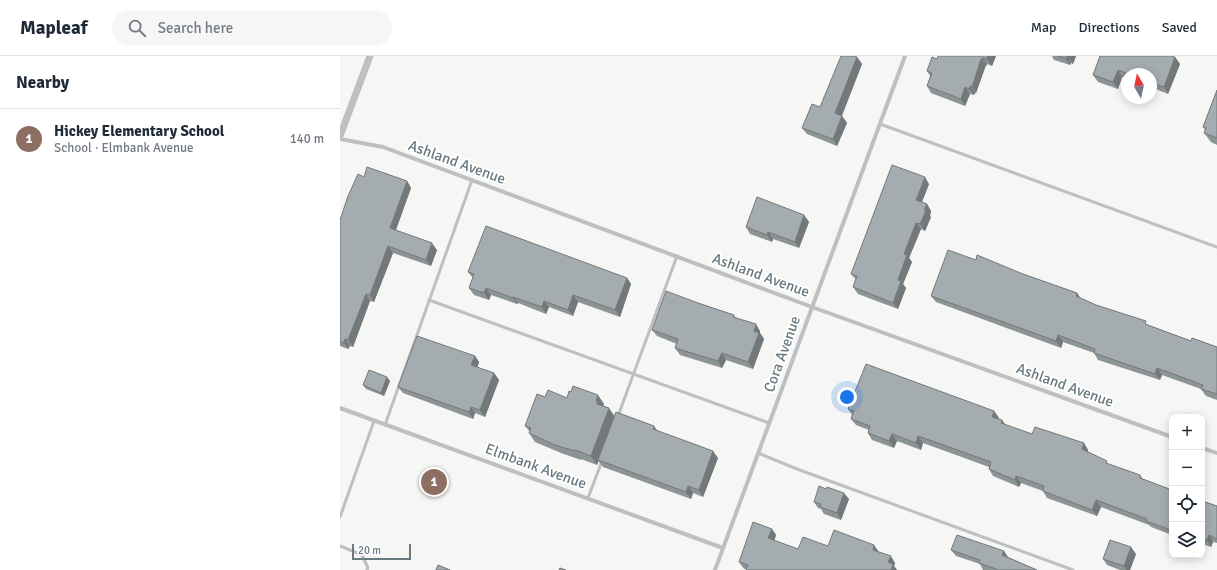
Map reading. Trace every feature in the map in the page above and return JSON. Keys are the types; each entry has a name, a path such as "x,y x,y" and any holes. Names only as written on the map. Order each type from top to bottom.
{"street":[{"path":"340,138 370,56"},
{"name":"Cora Avenue","path":"715,570 905,56"},
{"name":"Ashland Avenue","path":"340,138 383,147 812,307 1169,436"},
{"name":"Elmbank Avenue","path":"340,408 723,548"},
{"path":"1205,449 1217,453"}],"lane":[{"path":"880,124 1217,247"},
{"path":"385,425 472,180"},
{"path":"616,422 676,256"},
{"path":"429,300 769,423"},
{"path":"340,517 374,421"},
{"path":"758,453 797,469 1074,570"},
{"path":"588,498 603,456"},
{"path":"340,546 362,555 368,568 367,570"}],"building":[{"path":"841,56 857,57 835,113 842,116 833,139 802,128 812,104 820,107"},
{"path":"938,56 988,56 987,59 981,59 972,87 970,86 969,89 965,87 961,99 927,86 932,73 927,71 932,57 937,59"},
{"path":"1058,56 1067,56 1066,59"},
{"path":"1100,56 1175,57 1164,87 1157,85 1157,68 1121,68 1121,71 1118,70 1113,82 1093,75"},
{"path":"1217,90 1217,138 1204,133 1206,128 1203,127"},
{"path":"892,165 925,177 916,200 927,204 924,210 926,211 920,224 916,223 904,254 907,255 898,280 901,281 893,303 853,287 857,276 851,274"},
{"path":"367,167 407,181 390,228 432,243 426,260 388,246 370,295 366,294 348,340 345,339 344,343 340,341 340,220 348,196 358,174 364,177"},
{"path":"757,197 804,215 795,242 768,232 767,235 746,227"},
{"path":"486,226 627,278 615,310 573,295 568,310 544,301 542,307 486,288 484,293 469,288 474,274 468,272"},
{"path":"948,250 976,260 977,255 1023,274 1077,293 1076,296 1096,305 1146,321 1145,324 1191,341 1192,338 1217,347 1217,394 1201,389 1203,385 1157,368 1155,374 1094,353 1095,349 1058,335 1056,341 931,296"},
{"path":"666,291 734,315 733,317 756,324 754,331 759,333 748,362 722,353 718,361 675,348 678,339 652,330"},
{"path":"417,336 475,356 471,365 494,373 480,410 471,407 469,412 398,387"},
{"path":"866,364 994,411 992,417 1002,420 1001,423 1032,434 1035,427 1084,443 1082,449 1107,461 1106,463 1140,475 1140,478 1169,489 1169,529 1146,521 1147,519 1096,500 1092,510 1043,491 1044,486 1016,476 1015,480 989,469 991,462 918,436 916,443 892,434 889,441 868,433 870,426 851,419 854,411 848,409"},
{"path":"369,370 387,377 381,393 363,385"},
{"path":"573,386 598,395 596,401 598,401 597,404 609,408 591,456 555,445 529,433 531,428 525,426 537,394 545,397 548,390 567,398 569,391 571,392"},
{"path":"616,412 654,426 653,429 713,451 699,490 688,486 686,492 598,460"},
{"path":"819,486 844,493 837,513 820,507 821,504 814,502"},
{"path":"1205,502 1217,506 1217,539 1209,535 1207,540 1205,540"},
{"path":"753,522 772,529 768,538 798,549 803,537 828,546 834,530 874,545 873,550 891,556 888,562 893,564 891,570 746,570 748,565 739,562"},
{"path":"957,535 1004,551 1002,555 1037,570 999,570 979,563 980,560 951,550"},
{"path":"1110,540 1131,547 1124,566 1103,559"},
{"path":"438,565 450,570 436,570"}],"place":[{"name":"Hickey Elementary School","path":"434,482"}]}
